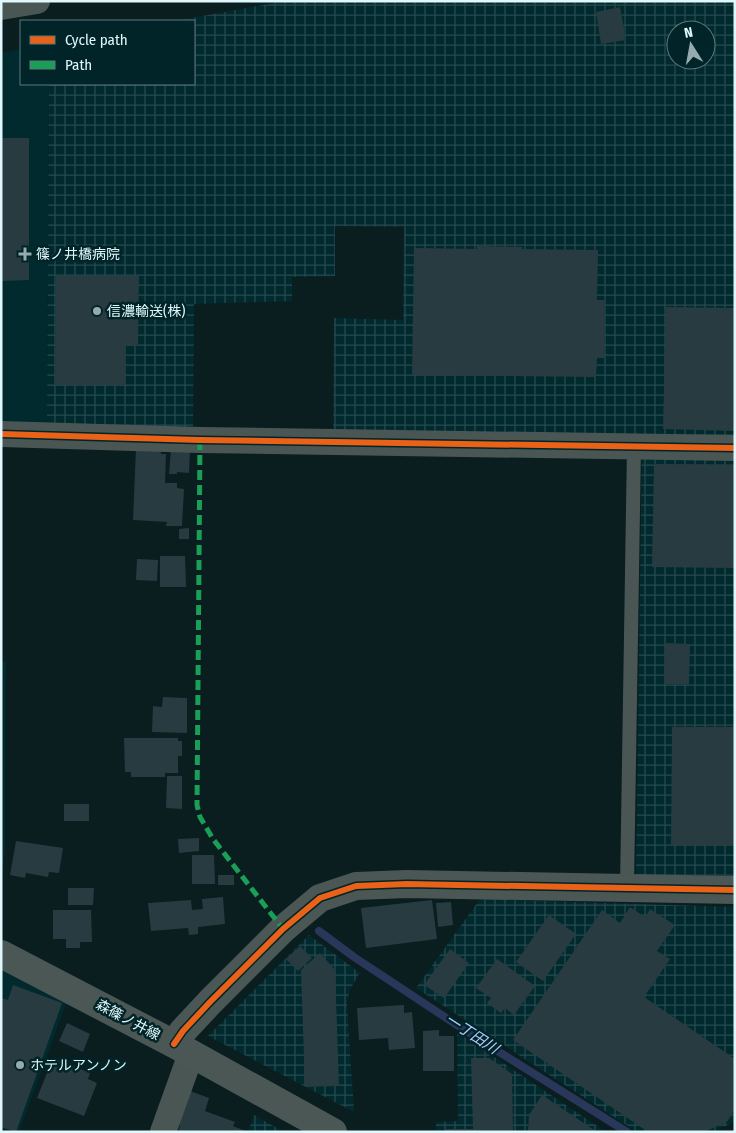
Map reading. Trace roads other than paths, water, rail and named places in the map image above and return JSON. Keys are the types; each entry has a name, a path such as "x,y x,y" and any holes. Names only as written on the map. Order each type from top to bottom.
{"street":[{"path":"1,7 37,1"},
{"path":"1,434 200,440 735,448"},
{"path":"163,1132 182,1049 184,1031 210,1002 283,929 320,898 356,886 398,884 735,890"},
{"name":"森篠ノ井線","path":"1,954 182,1049 333,1132"}],"lane":[{"path":"628,888 634,446"}],"waterway":[{"name":"一丁田川","path":"319,931 354,957 472,1035 627,1132"}],"place":[{"name":"篠ノ井橋病院","path":"25,254"},
{"name":"信濃輸送(株)","path":"97,311"},
{"name":"ホテルアンノン","path":"20,1065"}]}
